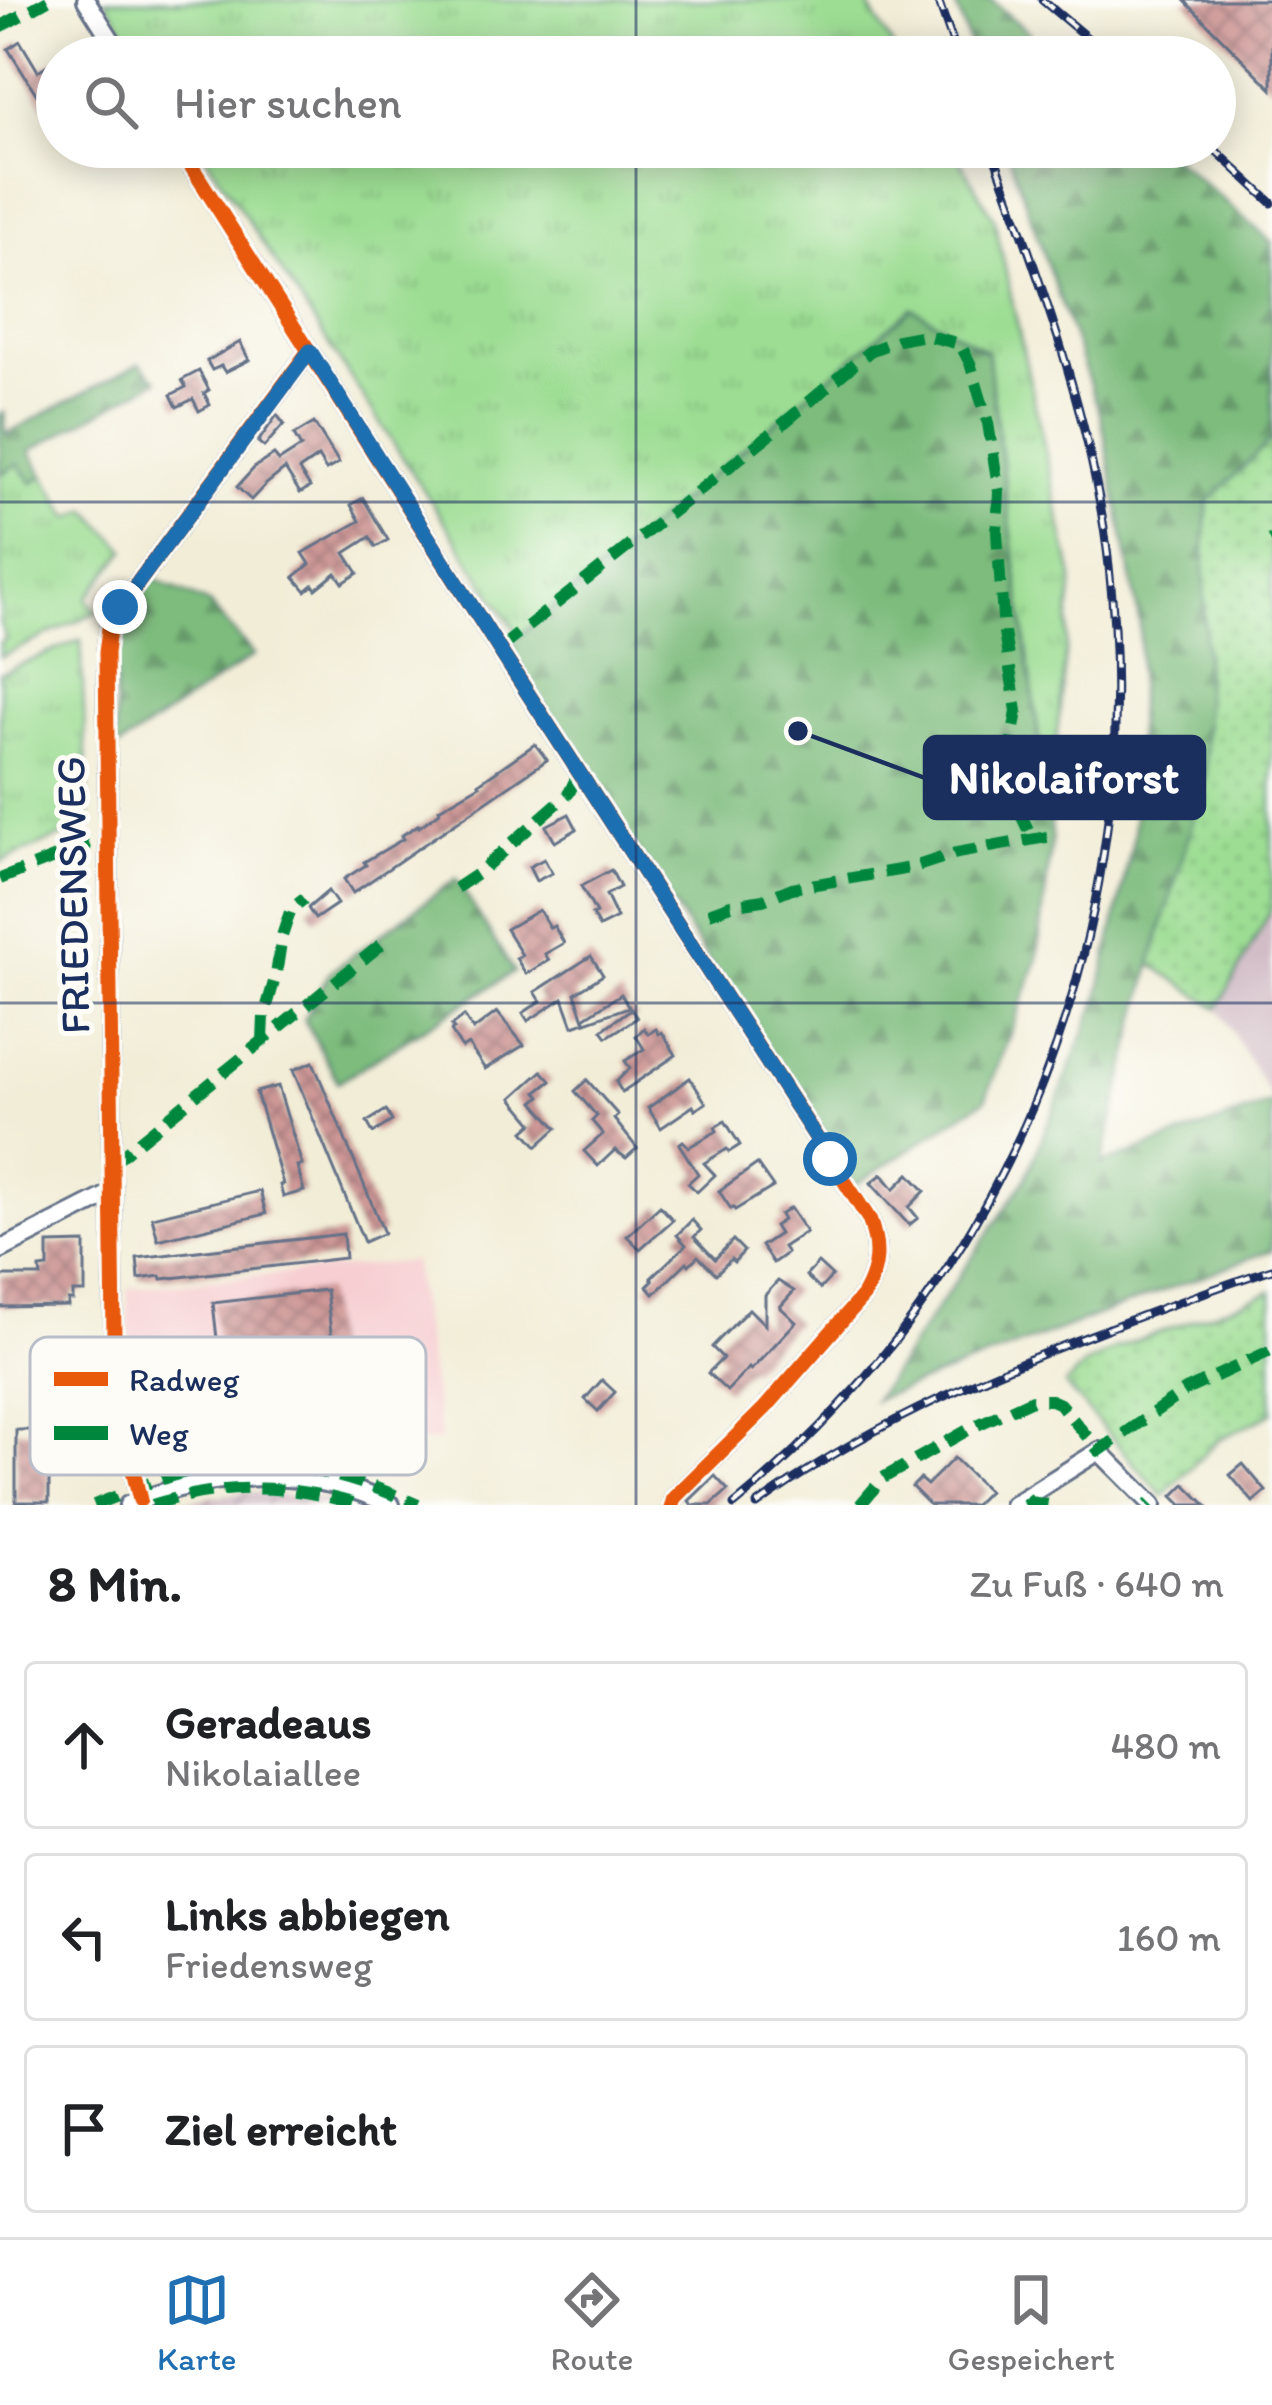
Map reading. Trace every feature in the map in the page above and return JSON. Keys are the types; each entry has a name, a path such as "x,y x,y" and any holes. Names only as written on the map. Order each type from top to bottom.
{"street":[{"path":"86,0 109,36"},
{"path":"192,168 859,1203 876,1238 873,1278 862,1296 672,1505"},
{"name":"FRIEDENSWEG","path":"115,1337 106,768 109,629 120,607 310,351"},
{"path":"0,1250 112,1193"},
{"path":"1013,1505 1099,1451 1153,1505"},
{"path":"134,1502 224,1479 274,1476 323,1483 391,1505"}],"shaded area":[{"path":"1272,908 1272,1100 1218,1008"},
{"path":"413,1261 425,1337 129,1337 127,1288"},
{"path":"426,1344 441,1440 426,1442"},
{"path":"249,1491 343,1502 349,1505 162,1505"}],"green space":[{"path":"105,0 865,0 886,36 128,36"},
{"path":"954,0 991,0 1033,36 967,36"},
{"path":"214,168 964,168 994,218 1073,578 1049,815 987,351 912,308 519,636"},
{"path":"1013,168 1186,168 1272,242 1272,439 1208,502 1204,547 1206,777 1151,964 1102,1164 1272,1103 1272,1250 874,1400 1025,1180 1098,999 1134,835 1140,625 1101,416"},
{"path":"912,308 987,352 1052,836 1037,962 985,1100 855,1185 505,648"},
{"path":"140,363 158,380 30,451 44,475 32,483 18,464 0,474 0,414 4,412 6,434"},
{"path":"1272,439 1272,908 1218,1008 1151,964 1206,777 1204,547 1208,502"},
{"path":"19,463 32,483 44,475 70,518 88,510 126,550 87,598 96,612 0,657 0,642 6,639 0,624 0,474"},
{"path":"152,578 209,604 254,655 115,750 116,641 130,609"},
{"path":"81,640 89,825 0,862 0,673"},
{"path":"456,879 514,972 338,1082 304,1019 330,972"},
{"path":"1272,1291 1272,1413 1218,1440 1163,1496 1065,1385 1085,1365 1116,1348"}],"building":[{"path":"1184,0 1272,0 1272,89 1236,53 1236,36 1220,36"},
{"path":"20,41 36,68 36,94 8,49"},
{"path":"240,342 249,360 225,372 221,366 212,370 207,361"},
{"path":"199,371 209,390 204,393 210,405 199,411 193,399 177,407 171,395 186,387 182,380"},
{"path":"277,415 284,424 264,447 258,442"},
{"path":"314,423 339,463 326,470 318,457 299,470 310,487 300,493 285,469 251,500 237,487 256,466 274,455 279,461 301,447 294,435"},
{"path":"363,498 388,540 376,547 370,537 345,553 358,573 343,583 336,573 306,591 294,577 310,564 303,553 360,521 351,505"},
{"path":"535,744 547,760 353,893 344,879 364,862"},
{"path":"569,814 577,829 555,842 546,826"},
{"path":"544,859 552,873 536,881 529,867"},
{"path":"611,870 620,887 606,895 617,918 599,927 581,886"},
{"path":"328,891 337,904 315,919 308,908"},
{"path":"539,910 564,943 545,954 549,960 526,974 516,958 522,955 506,929"},
{"path":"591,956 603,975 575,993 585,1022 573,1026 563,998 528,1021 523,1013 541,1001 535,992"},
{"path":"621,994 629,1007 586,1022 584,1018"},
{"path":"631,1009 637,1018 607,1037 602,1030"},
{"path":"497,1012 524,1045 485,1069 468,1044 462,1048 451,1026 464,1016 473,1030"},
{"path":"644,1028 648,1034 656,1029 662,1032 676,1055 622,1092 616,1082 630,1068 625,1061 644,1049 636,1036"},
{"path":"313,1062 384,1233 364,1242 293,1070"},
{"path":"542,1071 551,1081 537,1092 541,1096 534,1102 557,1128 537,1146 524,1131 533,1123 512,1098"},
{"path":"690,1078 706,1103 695,1110 693,1106 661,1128 648,1108"},
{"path":"587,1080 618,1115 614,1119 637,1148 626,1158 615,1150 598,1166 584,1151 603,1134 592,1121 597,1116 575,1091"},
{"path":"278,1086 302,1165 297,1166 304,1191 283,1197 256,1092"},
{"path":"386,1110 392,1121 373,1133 367,1122"},
{"path":"725,1121 740,1145 704,1163 715,1175 697,1192 688,1183 698,1174 679,1144 683,1141 689,1147"},
{"path":"757,1164 773,1187 731,1209 719,1191"},
{"path":"882,1174 894,1189 909,1174 925,1191 909,1207 918,1218 909,1225 871,1183"},
{"path":"260,1191 266,1214 158,1240 152,1217"},
{"path":"660,1206 673,1220 640,1249 627,1236"},
{"path":"790,1208 806,1232 783,1247 787,1253 773,1263 761,1246 779,1234 774,1226"},
{"path":"692,1220 701,1230 694,1237 715,1259 733,1240 744,1251 716,1274 698,1256 654,1294 647,1286 651,1278 686,1245 677,1235"},
{"path":"343,1234 345,1258 139,1279 137,1258"},
{"path":"85,1243 85,1292 73,1292 68,1306 0,1307 0,1276 41,1276 40,1268 48,1267 48,1244"},
{"path":"818,1263 832,1276 820,1289 806,1276"},
{"path":"778,1281 794,1291 780,1307 796,1322 727,1391 708,1373 723,1358 712,1347 749,1309 765,1325 765,1295"},
{"path":"326,1290 332,1337 217,1337 213,1303"},
{"path":"602,1380 615,1392 598,1411 585,1399"},
{"path":"16,1430 30,1430 30,1475 49,1475 49,1502 16,1502"},
{"path":"954,1458 988,1491 974,1505 930,1505 912,1487 920,1479 927,1485"},
{"path":"1243,1464 1266,1491 1253,1502 1230,1475"},
{"path":"715,1476 728,1490 711,1505 692,1505 689,1501"},
{"path":"1185,1484 1206,1505 1182,1505 1173,1496"}],"railway":[{"path":"938,0 951,36"},
{"path":"1042,0 1085,36"},
{"path":"734,1505 833,1413 917,1311 987,1201 1042,1084 1082,960 1107,832 1116,700 1109,566 1078,405 999,168"},
{"path":"1234,168 1272,203"},
{"path":"757,1505 836,1453 961,1389 1272,1269"}],"marked path":[{"path":"0,27 48,0"},
{"path":"499,649 870,351 925,335 960,344 988,423 999,492 1004,633 1017,711 1007,770 1033,840"},
{"path":"456,888 569,793 579,772"},
{"path":"709,913 792,888 911,868 957,853 1052,836"},
{"path":"0,879 107,837"},
{"path":"263,1041 282,936 291,909 304,899"},
{"path":"111,1164 388,939"},
{"path":"860,1505 883,1478 1032,1400 1060,1404 1099,1451 1186,1390 1272,1350"},
{"path":"94,1505 176,1475"},
{"path":"332,1475 418,1505"},
{"path":"152,1505 256,1488 359,1505"},
{"path":"1026,1497 1050,1505"}],"cycle path":[{"path":"192,168 869,1219 876,1259 863,1296 672,1505"},
{"path":"114,1337 109,629 120,607 309,351"},
{"path":"135,1475 140,1500"}],"place":[{"name":"Nikolaiforst","path":"798,731"}],"route":[{"path":"120,607 310,351 830,1159"}]}
